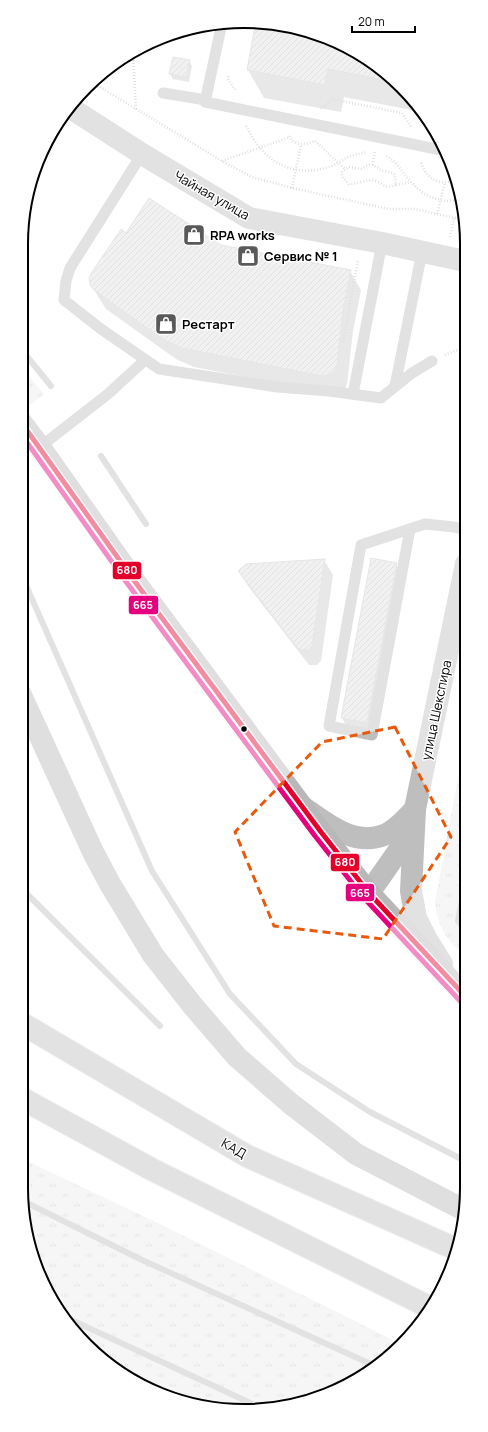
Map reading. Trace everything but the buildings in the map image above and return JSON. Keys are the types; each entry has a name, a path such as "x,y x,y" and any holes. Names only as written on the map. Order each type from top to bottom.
{"main road":[{"name":"Чайная улица","path":"75,111 142,154 249,218 382,243 460,260"},
{"name":"улица Шекспира","path":"415,809 460,593"},
{"path":"304,808 341,832 364,839 384,835 398,827 415,809"},
{"path":"369,893 399,850 415,809"},
{"path":"415,809 411,891 416,918 426,938 460,990"},
{"name":"КАД","path":"28,1027 247,1156 452,1247"},
{"path":"28,1102 153,1170 426,1305"}],"street":[{"path":"28,431 133,579 369,893 460,991"},
{"path":"28,710 93,852 110,884 153,955 202,1017 237,1057 291,1104 356,1154 459,1208"}],"lane":[{"path":"206,100 221,29"},
{"path":"163,93 206,100 205,102 439,150"},
{"path":"142,154 70,268 66,281 64,300 101,330 159,369 277,387 381,398 395,386 432,360"},
{"path":"353,394 382,243"},
{"path":"395,386 422,252"},
{"path":"40,447 108,394 145,360"},
{"path":"410,529 372,736 329,726 361,545 425,524 460,528"}],"path":[{"path":"133,59 136,110"},
{"path":"228,73 228,79 234,90 240,95"},
{"path":"98,86 222,161 252,177 292,188 389,210 414,209 458,219"},
{"path":"315,110 324,107 332,99 402,113 412,129"},
{"path":"240,109 243,121 260,148 281,166 296,170 312,171 331,167 349,156 375,151 380,153"},
{"path":"222,161 290,137"},
{"path":"314,141 345,169"},
{"path":"292,188 301,145"},
{"path":"373,165 375,151"},
{"path":"385,156 390,158 400,168 410,182 424,193 440,200 456,200"},
{"path":"396,184 395,175 393,173 383,171 373,165 361,169 349,167 342,172 342,177 349,184 376,181 385,187 390,187 396,184 410,182"},
{"path":"437,214 444,182"},
{"path":"343,342 360,254"},
{"path":"432,360 460,349"}],"highlighted area":[{"path":"395,727 451,837 383,939 274,926 235,832 322,742"}],"green space":[{"path":"28,375 44,394 30,405 28,403"},
{"path":"460,767 460,952 449,940 441,927 436,911 435,901"},
{"path":"28,1161 164,1226 396,1342 364,1368 340,1382 313,1393 286,1400 258,1404 230,1404 188,1397 148,1382 124,1368 91,1341 64,1308 50,1284 39,1257 32,1230 28,1202"}],"waterway":[{"path":"28,358 51,386"},
{"path":"101,456 146,524"},
{"path":"28,590 152,871 230,994 296,1064 370,1112 460,1158"},
{"path":"28,895 160,1026"},
{"path":"460,910 458,921 460,923"},
{"path":"28,1204 140,1259 370,1363"},
{"path":"75,1322 253,1404"}],"transit line":[{"name":"680","path":"28,432 133,579 321,832 369,893 460,990"},
{"name":"665","path":"28,444 127,583 315,836 364,898 460,1001"}],"place":[{"name":"RPA works","path":"194,235"},
{"name":"Сервис № 1","path":"248,256"},
{"name":"Рестарт","path":"166,324"}]}
